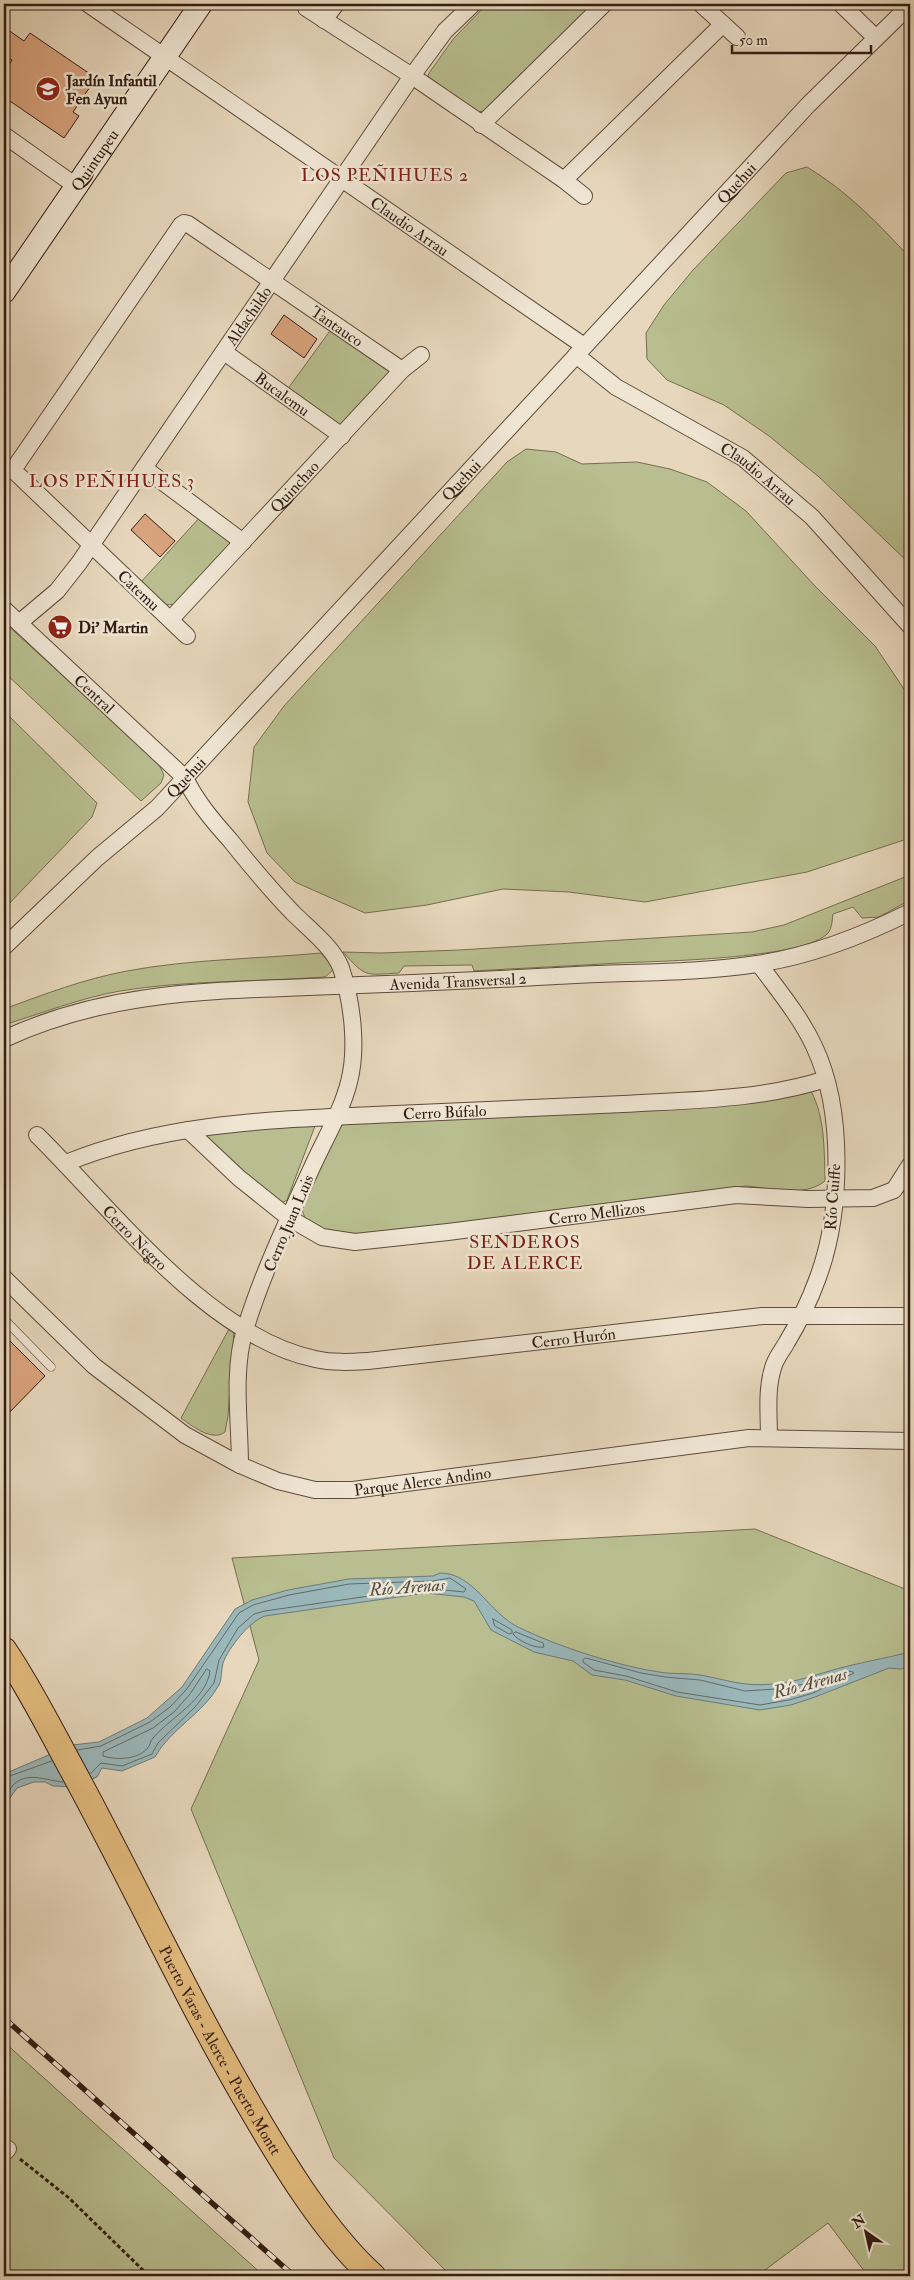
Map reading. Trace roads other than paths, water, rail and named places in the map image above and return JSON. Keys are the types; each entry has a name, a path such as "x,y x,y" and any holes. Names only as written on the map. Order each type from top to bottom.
{"main road":[{"name":"Puerto Varas - Alerce - Puerto Montt","path":"4,1650 92,1807 218,2049 272,2144 320,2213 373,2276"}],"street":[{"name":"Claudio Arrau","path":"88,4 342,179 580,351 616,386 665,416 716,442 750,464 812,517 910,626"},
{"name":"Quintupeu","path":"7,281 76,186 201,4"},
{"path":"324,20 336,4"},
{"name":"Aldachildo","path":"19,623 57,591 91,545 412,76 445,32 473,4"},
{"path":"482,125 604,4"},
{"path":"701,4 737,37"},
{"path":"841,4 876,38"},
{"path":"306,8 412,76 564,180 584,196"},
{"name":"Quehui","path":"4,947 97,858 157,808 808,105 876,38 909,9"},
{"path":"564,180 723,24"},
{"path":"4,135 76,186"},
{"name":"Tantauco","path":"91,545 15,474 14,466 184,223 273,281 402,370"},
{"name":"Bucalemu","path":"224,352 342,436"},
{"name":"Quinchao","path":"171,619 402,370 421,355"},
{"path":"144,468 243,542"},
{"name":"Catemu","path":"91,545 187,636"},
{"name":"Central","path":"4,609 185,778 203,807 250,865 332,954 340,966 345,986"},
{"name":"Avenida Transversal 2","path":"4,1039 60,1017 120,1001 214,991 558,976 759,964 839,943 864,934 910,912"},
{"name":"Río Cuiffe","path":"759,964 802,1024 815,1047 826,1078 835,1136 834,1199 830,1237 802,1315 772,1371 769,1391 769,1436"},
{"name":"Cerro Juan Luis","path":"240,1465 239,1380 244,1330 289,1218 349,1082 352,1059 350,1011 345,986"},
{"name":"Cerro Búfalo","path":"66,1164 99,1150 128,1141 216,1125 335,1117 718,1099 791,1089 826,1078"},
{"name":"Cerro Mellizos","path":"188,1130 239,1178 289,1218 322,1237 355,1242 736,1195 834,1199 873,1198 894,1190 910,1165"},
{"name":"Cerro Negro","path":"37,1134 170,1271 244,1330"},
{"name":"Parque Alerce Andino","path":"4,1278 94,1366 185,1435 240,1465 296,1486 336,1491 769,1436 910,1440"},
{"name":"Cerro Hurón","path":"244,1330 299,1355 348,1363 744,1317 802,1315 910,1316"}],"lane":[{"path":"4,1318 51,1367"}],"water":[{"name":"Río Arenas","path":"440,1573 462,1579 472,1586 498,1613 518,1627 552,1642 590,1655 648,1670 696,1674 744,1684 763,1685 791,1682 910,1652 910,1667 901,1669 889,1668 791,1705 760,1710 676,1696 625,1680 592,1675 573,1661 534,1652 491,1630 474,1601 464,1597 426,1593 265,1616 253,1623 235,1642 223,1663 219,1685 204,1705 161,1747 155,1757 122,1771 102,1768 97,1777 74,1787 53,1786 45,1782 34,1782 17,1788 8,1801 4,1801 4,1774 72,1745 99,1742 147,1718 182,1687 235,1609 252,1600 288,1590 349,1579 433,1576"}],"railway":[{"path":"4,2018 294,2276"}],"place":[{"name":"Jardín Infantil Fen Ayun","path":"48,89"},
{"name":"Di' Martin","path":"60,627"}],"district":[{"name":"LOS PEÑIHUES 2","path":"385,175"},
{"name":"LOS PEÑIHUES 3","path":"112,481"},
{"name":"SENDEROS DE ALERCE","path":"525,1252"}]}
